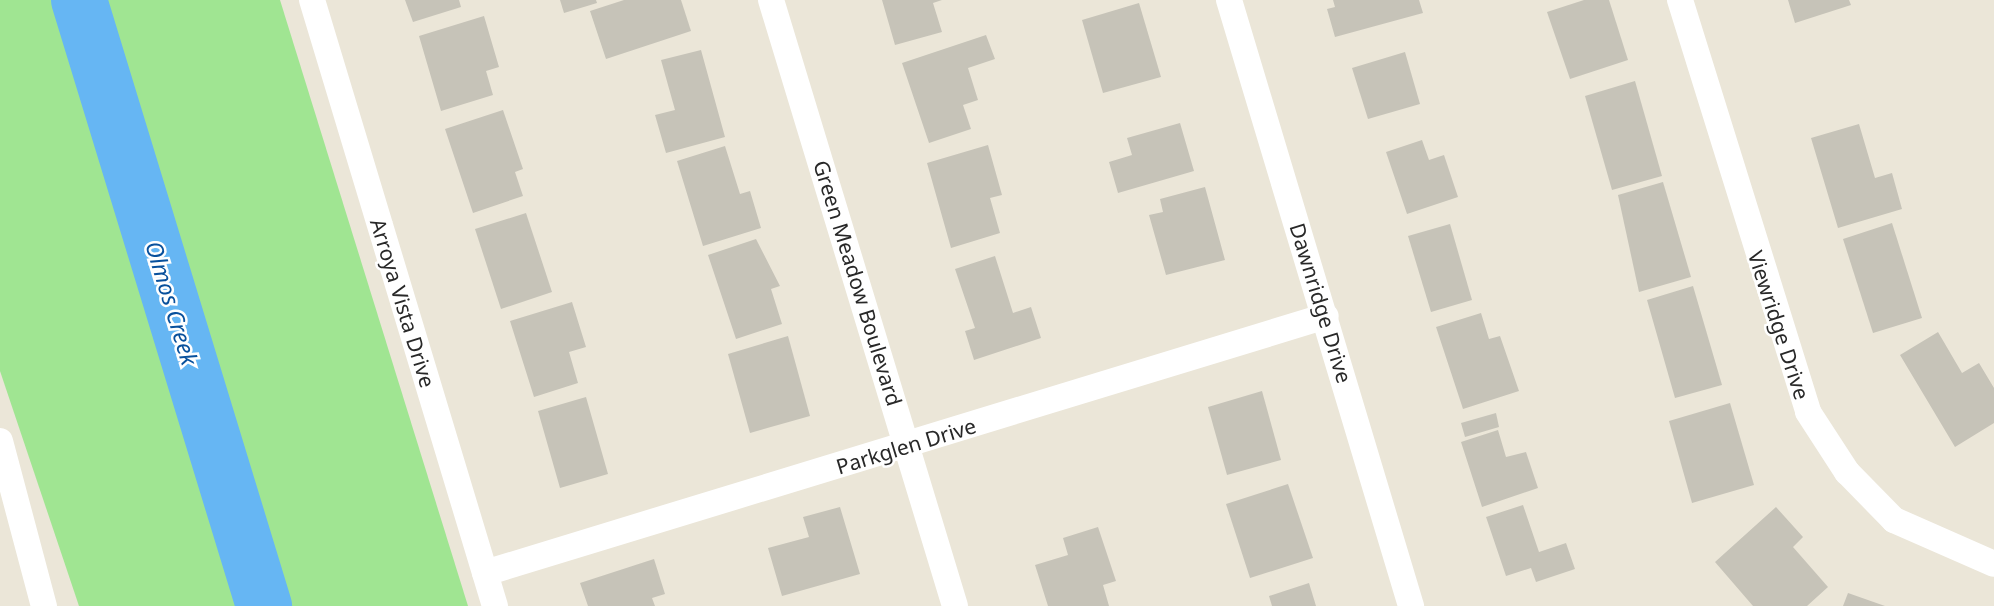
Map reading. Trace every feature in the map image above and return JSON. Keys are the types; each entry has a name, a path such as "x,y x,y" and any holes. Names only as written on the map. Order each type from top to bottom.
{"street":[{"name":"Arroya Vista Drive","path":"312,0 495,606"},
{"name":"Green Meadow Boulevard","path":"771,0 955,606"},
{"name":"Dawnridge Drive","path":"1229,0 1411,606"},
{"name":"Viewridge Drive","path":"1680,0 1808,412 1847,472 1894,520 1994,564"},
{"name":"Parkglen Drive","path":"485,573 908,446 1325,316"},
{"path":"0,441 44,606"}],"green space":[{"path":"0,0 280,0 468,606 79,606 0,371"}],"building":[{"path":"405,0 459,0 461,7 413,22"},
{"path":"560,0 596,0 597,3 564,13"},
{"path":"624,0 681,0 691,31 606,59 590,11"},
{"path":"882,0 942,0 933,3 942,32 895,45"},
{"path":"1333,0 1419,0 1423,13 1335,37 1327,9 1335,7"},
{"path":"1584,0 1609,0 1628,60 1570,79 1547,12"},
{"path":"1788,0 1849,0 1851,5 1795,23"},
{"path":"1139,3 1161,77 1103,93 1082,20"},
{"path":"484,16 499,67 486,71 493,95 441,111 419,36"},
{"path":"986,35 995,59 968,68 978,100 963,105 971,129 929,143 902,63"},
{"path":"701,50 725,137 666,153 655,115 675,110 661,60"},
{"path":"1405,52 1420,104 1368,119 1352,68"},
{"path":"1635,81 1662,176 1612,190 1585,96"},
{"path":"503,110 523,169 515,172 523,196 473,213 445,129"},
{"path":"1180,123 1194,171 1118,193 1109,162 1132,155 1127,138"},
{"path":"1859,124 1875,178 1892,173 1902,209 1838,228 1811,138"},
{"path":"1422,140 1429,160 1444,155 1458,197 1407,214 1386,152"},
{"path":"988,145 1002,195 990,198 1000,233 951,248 927,163"},
{"path":"725,146 740,194 750,191 761,228 703,246 677,161"},
{"path":"1663,182 1691,277 1639,292 1618,195"},
{"path":"1205,187 1225,260 1166,275 1149,215 1163,212 1160,199"},
{"path":"526,213 552,292 501,309 475,229"},
{"path":"1892,223 1922,318 1873,333 1843,239"},
{"path":"1450,224 1472,300 1431,312 1408,236"},
{"path":"756,239 780,286 771,289 782,324 736,339 708,255"},
{"path":"995,256 1013,313 1031,307 1041,338 974,360 965,331 975,328 955,269"},
{"path":"1693,286 1722,385 1675,398 1647,300"},
{"path":"572,302 586,347 569,352 578,383 534,397 510,321"},
{"path":"1481,313 1489,339 1500,336 1519,391 1463,409 1436,327"},
{"path":"1938,332 1962,373 1979,363 1994,388 1994,423 1955,447 1900,355"},
{"path":"788,336 810,416 750,433 728,354"},
{"path":"1262,391 1281,460 1227,475 1208,407"},
{"path":"586,397 608,474 560,488 538,411"},
{"path":"1730,403 1754,485 1692,503 1669,421"},
{"path":"1496,413 1499,427 1465,437 1461,423"},
{"path":"1498,430 1506,457 1526,452 1538,488 1482,507 1461,442"},
{"path":"1288,484 1313,558 1250,578 1226,504"},
{"path":"1523,505 1539,552 1566,543 1575,569 1536,582 1531,568 1506,576 1486,517"},
{"path":"840,507 860,574 782,596 768,548 809,537 803,517"},
{"path":"1776,507 1803,537 1793,547 1828,587 1807,606 1753,606 1715,562"},
{"path":"1098,527 1116,581 1103,585 1109,606 1048,606 1035,565 1068,555 1063,538"},
{"path":"654,559 665,594 652,598 655,606 588,606 580,583"},
{"path":"1309,583 1316,606 1272,606 1269,596"},
{"path":"1848,593 1885,606 1843,606"}],"waterway":[{"name":"Olmos Creek","path":"79,0 264,606"}]}
